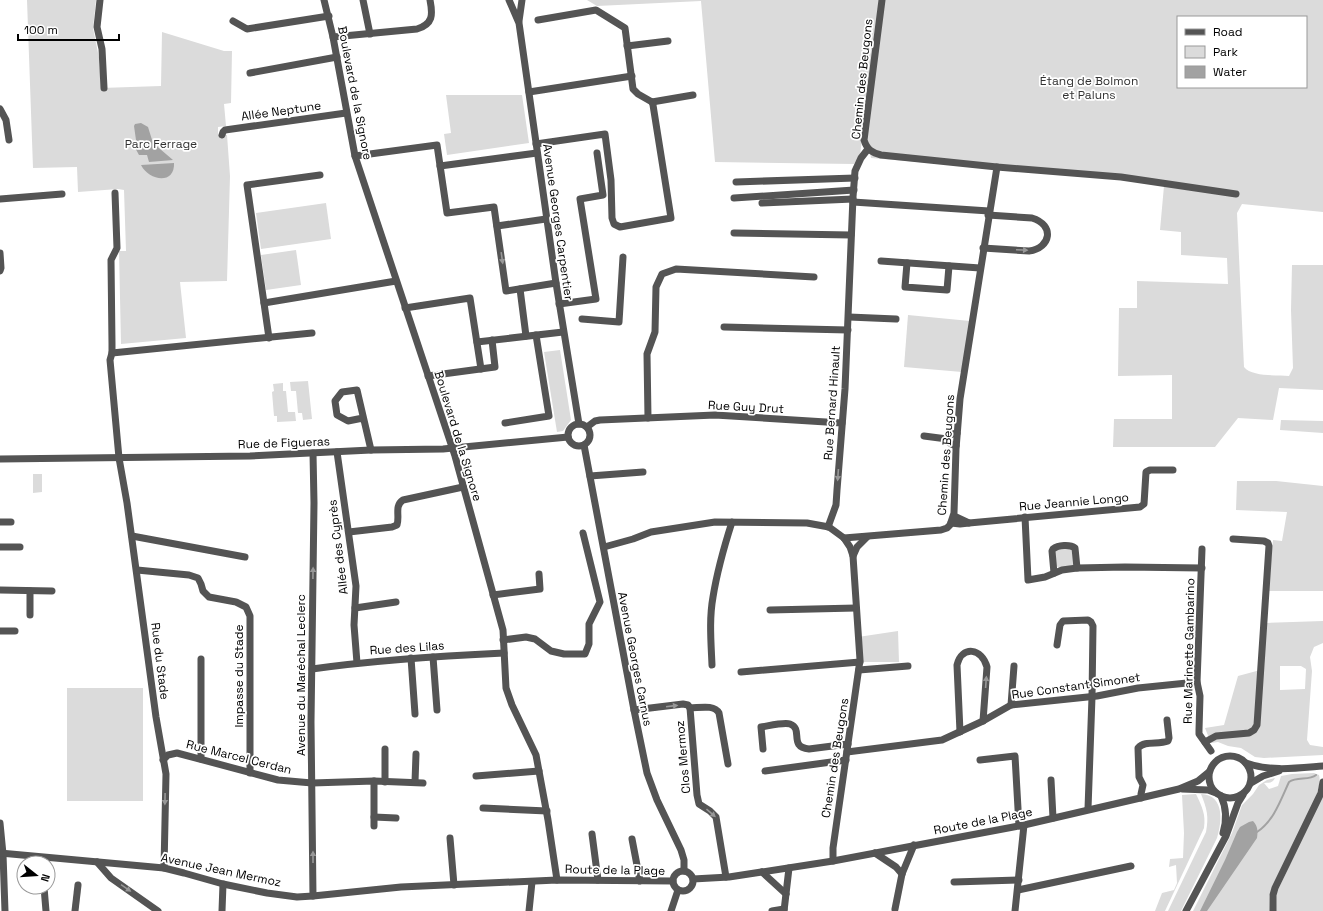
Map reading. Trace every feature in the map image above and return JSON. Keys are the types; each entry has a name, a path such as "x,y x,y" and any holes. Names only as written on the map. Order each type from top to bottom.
{"street":[{"path":"100,0 97,27 102,49 104,88"},
{"name":"Boulevard de la Signore","path":"324,0 337,57 355,156 452,448 503,630 506,688 512,705 536,755 547,811 557,880"},
{"path":"363,0 370,34"},
{"path":"333,37 417,29 428,23 432,16 430,0"},
{"name":"Avenue Georges Carpentier","path":"509,0 519,23 546,219 579,424"},
{"name":"Avenue Georges Carpentier","path":"519,23 522,0"},
{"name":"Chemin des Beugons","path":"882,0 864,140 868,149 881,155 997,167 1121,177 1236,194"},
{"path":"538,20 596,10 625,28 634,89 638,94 652,102 693,95"},
{"path":"233,21 247,29 328,16"},
{"path":"628,46 668,41"},
{"path":"250,73 337,57"},
{"path":"529,92 632,76"},
{"path":"536,144 605,134 611,180 612,218 614,224 620,227 671,218 652,102"},
{"path":"0,109 6,120 9,140"},
{"name":"Allée Neptune","path":"222,135 225,130 346,113"},
{"path":"355,156 436,145 447,213 494,206 506,291 556,283"},
{"name":"Rue Bernard Hinault","path":"828,527 836,505 849,318 851,235 855,171 861,158 868,149"},
{"path":"440,166 537,153"},
{"path":"559,304 596,299 580,199 603,195 597,153"},
{"name":"Chemin des Beugons","path":"844,538 941,530 947,528 953,520 957,433 966,356 997,167"},
{"path":"269,338 247,185 320,175"},
{"path":"736,182 855,178"},
{"path":"734,198 854,190"},
{"name":"Rue du Stade","path":"115,193 117,248 111,260 112,354 110,359 119,458 132,536 166,774 164,868"},
{"path":"0,198 62,194"},
{"path":"762,203 853,201 989,213 1037,219 1043,222 1047,230 1046,239 1036,250 1029,251 983,248"},
{"path":"497,226 546,219"},
{"path":"734,233 851,235"},
{"path":"0,253 0,271"},
{"path":"582,320 619,322 623,258"},
{"path":"881,261 980,268"},
{"path":"907,263 906,287 947,290 949,266"},
{"path":"648,418 647,354 655,332 656,287 662,274 676,269 814,277"},
{"path":"264,304 396,281"},
{"path":"520,289 526,336"},
{"path":"405,308 470,298 481,369"},
{"path":"849,318 896,319"},
{"path":"724,327 848,330"},
{"path":"477,342 563,332"},
{"path":"112,354 312,333"},
{"path":"504,423 549,416 536,335"},
{"path":"428,376 495,367 492,340"},
{"path":"363,418 348,421 337,415 335,401 342,392 357,390 370,450"},
{"name":"Rue Guy Drut","path":"587,427 595,421 600,420 715,415 842,422"},
{"path":"579,424 587,427 590,436 587,442 584,445 575,445 572,443 568,437 572,426 579,424"},
{"path":"947,439 949,435 957,433"},
{"path":"924,436 947,439 949,443 956,446"},
{"name":"Rue de Figueras","path":"0,460 250,456 370,450 452,448 568,437"},
{"name":"Avenue Georges Carnus","path":"584,445 647,773 657,800 681,850 684,860 684,871"},
{"name":"Allée des Cyprès","path":"337,452 356,586 354,625 357,663"},
{"name":"Avenue du Maréchal Leclerc","path":"313,453 313,896"},
{"name":"Rue Jeannie Longo","path":"953,520 968,523 1140,507 1144,504 1146,472 1150,470 1173,470"},
{"path":"590,476 643,472"},
{"path":"348,532 397,525 398,507 400,502 463,487"},
{"path":"1025,517 1028,580 1062,570 1077,568 1202,568"},
{"path":"0,522 11,522"},
{"path":"604,547 633,539 650,532 714,522 806,523 828,527 844,538 850,547 853,556"},
{"path":"712,665 710,632 712,598 723,549 732,522"},
{"path":"504,640 526,636 535,639 551,650 564,654 585,654 589,644 589,624 600,602 583,533"},
{"path":"132,536 245,557"},
{"path":"853,556 857,547 867,537"},
{"path":"1205,742 1216,736 1249,733 1254,730 1257,725 1268,543 1264,541 1233,539"},
{"path":"1054,573 1052,551 1057,547 1071,546 1075,548 1077,568"},
{"path":"0,547 20,547"},
{"name":"Rue Marinette Gambarino","path":"1202,549 1197,682 1200,696 1199,732 1211,751 1214,763"},
{"name":"Chemin des Beugons","path":"833,861 832,848 859,666 853,556"},
{"name":"Impasse du Stade","path":"137,570 193,576 198,578 203,592 209,597 236,602 246,607 250,616 250,773"},
{"path":"493,595 540,589 539,574"},
{"path":"0,590 52,591"},
{"path":"30,591 30,615"},
{"path":"355,608 396,602"},
{"path":"770,610 856,608"},
{"path":"1057,645 1060,625 1063,622 1088,620 1092,622 1092,697 1088,809"},
{"path":"0,631 15,631"},
{"path":"960,732 957,665 963,654 968,652 975,651 981,655 985,660 987,667 983,721"},
{"name":"Rue des Lilas","path":"312,669 411,658 504,653"},
{"path":"433,657 437,710"},
{"path":"411,658 415,714"},
{"path":"201,659 201,759"},
{"path":"741,672 859,666 908,666"},
{"path":"1011,705 1014,666"},
{"name":"Rue Constant Simonet","path":"847,752 942,740 983,721 1011,705 1092,697 1138,688 1197,682"},
{"name":"Clos Mermoz","path":"634,710 684,704 688,705 690,708 697,795 699,804 716,817 726,877"},
{"path":"690,708 712,707 720,713 728,764"},
{"path":"1141,798 1140,794 1143,785 1139,777 1138,748 1145,744 1168,741 1167,720"},
{"path":"763,749 761,727 789,723 796,730 797,742 799,746 803,748 848,744"},
{"path":"385,749 385,782"},
{"name":"Rue Marinette Gambarino","path":"1211,751 1223,757"},
{"name":"Rue Marcel Cerdan","path":"163,760 168,755 177,753 278,780 312,782 419,783 416,754"},
{"path":"980,760 1014,756 1021,825 1019,880 1015,911"},
{"path":"1186,911 1230,827 1238,803 1251,783 1252,776 1250,769 1242,758 1236,756 1223,757 1214,763 1210,772 1210,784 1219,795 1226,810 1226,820 1220,845"},
{"path":"766,771 846,760"},
{"path":"1246,763 1262,767 1287,769 1323,766"},
{"path":"1251,783 1263,776 1287,769"},
{"path":"476,776 540,771"},
{"name":"Route de la Plage","path":"1179,790 1198,781 1210,772"},
{"path":"1051,780 1054,818"},
{"path":"374,782 374,826"},
{"path":"1273,911 1273,895 1275,888 1321,793 1323,782"},
{"name":"Route de la Plage","path":"693,879 726,877 833,861 1021,825 1179,790 1208,790 1219,795"},
{"path":"1219,795 1231,799 1245,793"},
{"path":"483,808 547,811"},
{"path":"374,817 396,818"},
{"path":"0,823 5,911"},
{"path":"592,834 598,880"},
{"path":"450,838 454,885"},
{"path":"632,839 640,881"},
{"path":"896,909 902,874 914,845"},
{"path":"875,853 896,866 902,874"},
{"name":"Avenue Jean Mermoz","path":"2,854 16,856"},
{"name":"Avenue Jean Mermoz","path":"56,861 97,862 164,868 184,872 223,884 296,897 401,887 557,880"},
{"path":"97,862 111,878 158,911"},
{"path":"1018,890 1132,866"},
{"path":"772,911 784,910 789,868"},
{"path":"684,871 689,872 693,879 690,888 684,891 678,890 673,881 676,874 684,871"},
{"path":"762,872 786,894"},
{"name":"Route de la Plage","path":"557,880 673,881"},
{"path":"954,882 1019,880"},
{"path":"529,911 532,882"},
{"path":"222,911 223,884"},
{"path":"75,911 78,885"},
{"path":"671,911 678,890"},
{"path":"45,895 46,911"}],"green space":[{"name":"Parc Ferrage","path":"27,0 96,0 93,28 99,58 101,88 161,86 162,32 224,51 232,51 231,103 224,104 226,126 218,127 218,135 227,135 230,176 227,281 180,282 186,338 121,344 119,251 126,251 124,190 118,189 78,192 77,167 33,168"},
{"path":"587,0 879,0 860,155 854,164 715,162 701,1 597,6"},
{"name":"Étang de Bolmon et Paluns","path":"884,0 1323,0 1323,212 1242,204 1237,213 1244,367 1259,374 1289,376 1293,368 1291,310 1292,265 1323,265 1323,390 1279,388 1273,420 1238,418 1215,447 1113,447 1114,419 1172,419 1172,375 1118,376 1119,308 1137,308 1137,281 1228,284 1227,258 1181,255 1181,232 1160,230 1164,186 1117,179 871,158 867,138"},
{"path":"446,95 522,95 529,143 447,155 444,134 451,133"},
{"path":"326,203 331,239 261,249 256,213"},
{"path":"296,250 301,285 266,290 261,255"},
{"path":"908,315 970,321 962,372 904,367"},
{"path":"560,350 571,420 563,431 557,432 544,352"},
{"path":"308,381 312,419 303,420 302,413 298,413 296,391 291,391 290,382"},
{"path":"283,383 283,391 286,391 288,412 295,412 296,421 277,422 277,416 274,416 272,392 274,391 273,384"},
{"path":"1281,420 1323,421 1323,433 1280,430"},
{"path":"33,474 42,474 42,492 33,493"},
{"path":"1237,481 1276,481 1323,486 1323,591 1268,591 1273,540 1282,541 1287,512 1236,510"},
{"path":"1072,548 1074,565 1060,568 1056,566 1056,549"},
{"path":"1323,621 1323,643 1314,647 1310,657 1312,671 1307,740 1310,745 1323,747 1323,755 1264,758 1255,757 1241,748 1228,746 1218,742 1211,743 1205,728 1224,725 1238,676 1264,669 1266,623","holes":["1280,666 1301,666 1306,669 1305,689 1280,690"]},
{"path":"898,631 899,662 860,662 858,637"},
{"path":"67,688 143,688 143,801 67,801"},
{"path":"1314,773 1319,775 1320,778 1316,797 1269,896 1270,911 1193,911 1232,833 1242,805 1253,794 1259,785 1267,780 1275,778 1272,782 1264,783 1269,789 1278,786 1281,776"},
{"path":"1196,794 1204,815 1204,828 1165,911 1155,911 1162,893 1174,890 1177,883 1176,865 1169,867 1170,859 1183,858 1184,833 1182,795"},
{"path":"1201,794 1209,796 1218,804 1220,810 1220,825 1217,838 1181,911 1168,911 1206,832 1207,813"},
{"path":"1323,794 1323,911 1275,911 1274,903 1277,892"}],"water":[{"path":"141,123 148,127 153,143 173,160 149,162 147,155 139,155 133,144 136,140 134,126 135,124"},
{"path":"174,163 173,170 166,178 150,175 141,165"},
{"path":"1253,821 1257,829 1257,838 1207,911 1200,911 1237,832 1240,827"}],"waterway":[{"path":"1257,832 1272,816 1289,782 1296,779 1310,778 1316,775"}]}
